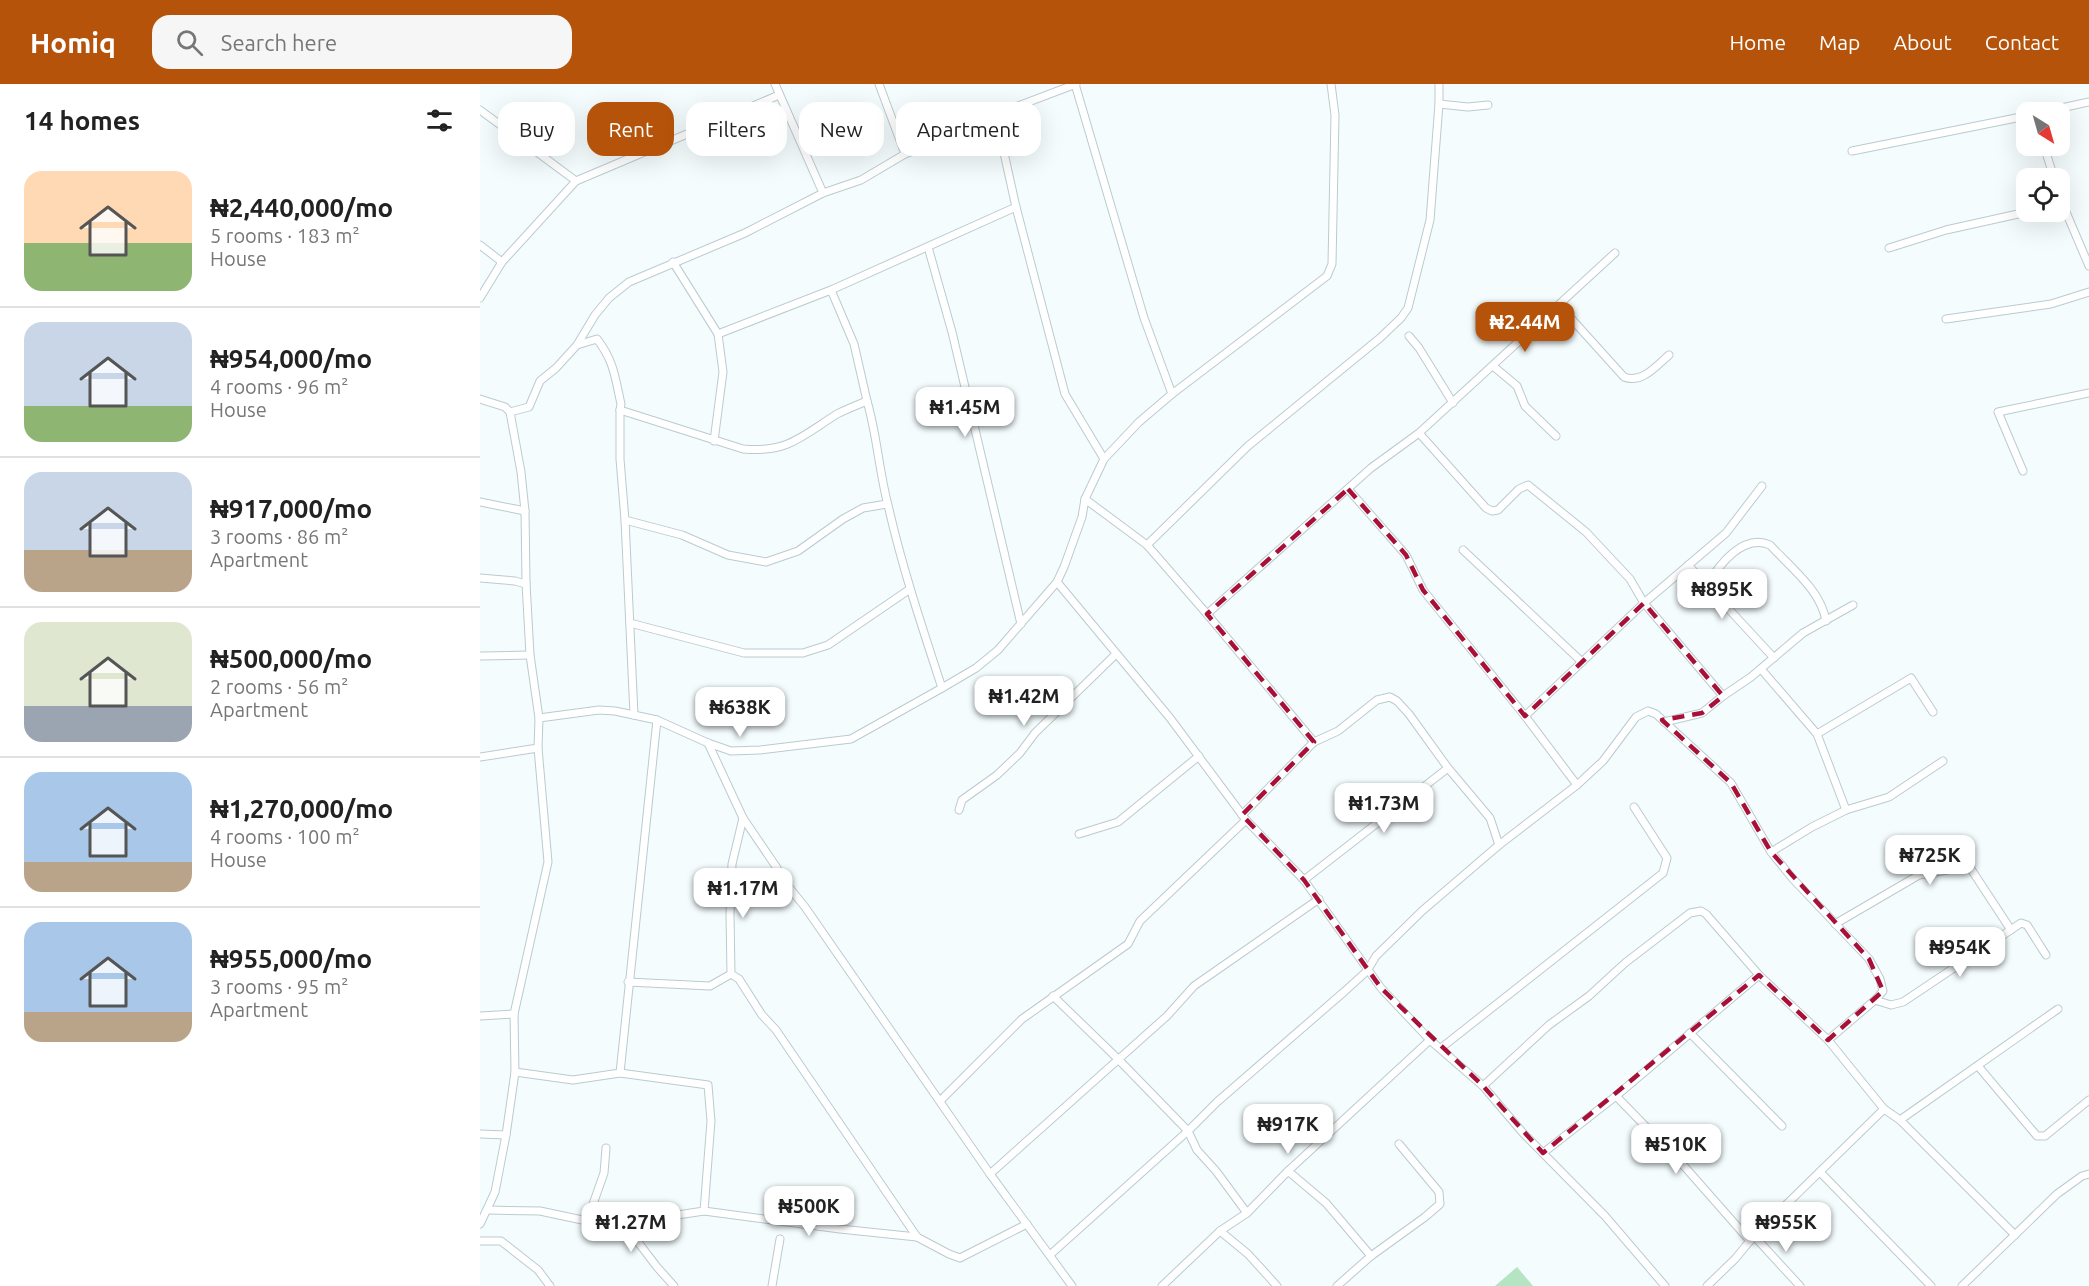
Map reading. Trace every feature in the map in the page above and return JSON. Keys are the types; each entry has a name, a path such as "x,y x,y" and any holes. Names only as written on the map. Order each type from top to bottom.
{"street":[{"path":"775,84 823,193"},
{"path":"879,84 896,130"},
{"path":"1029,102 1076,84 1144,318 1172,394"},
{"path":"539,718 598,710 634,715 657,720 731,751 760,750 851,738 976,668 998,650 1057,582 1083,517 1085,499 1104,459 1139,422 1172,394 1327,276 1332,264 1335,115 1331,84"},
{"path":"1147,545 1248,446 1380,338 1408,308 1430,220 1439,84"},
{"path":"480,298 502,262 576,181 779,95"},
{"path":"2070,106 2089,102"},
{"path":"1439,104 1468,107 1488,105"},
{"path":"480,110 576,181"},
{"path":"1852,151 2016,118"},
{"path":"510,412 529,407 540,381 556,368 577,345 595,315 620,287 673,262 745,233 823,193 861,180 902,156"},
{"path":"1005,156 1065,394 1104,459"},
{"path":"718,334 831,290 1016,207"},
{"path":"1889,248 1946,230 2016,214"},
{"path":"2069,222 2089,266"},
{"path":"480,244 502,262"},
{"path":"928,246 955,343 1021,624"},
{"path":"1207,614 1371,468 1419,433 1615,254"},
{"path":"673,262 718,334 723,372 714,441"},
{"path":"831,290 854,344 873,421 887,504 909,589 942,688"},
{"path":"1946,319 2051,304 2089,292"},
{"path":"1559,305 1624,377 1632,380 1639,379 1670,355"},
{"path":"1409,336 1453,403"},
{"path":"577,345 597,339 603,347 611,361 621,404 620,459 634,715"},
{"path":"1493,366 1517,386 1525,406 1556,436"},
{"path":"2023,471 1998,412 2089,393"},
{"path":"480,399 505,407 510,412 521,472 525,511 530,655 539,718 538,748 548,862 514,1014 515,1072 506,1134 495,1192 480,1224"},
{"path":"620,410 714,441 755,450 786,446 798,441 838,414 867,401"},
{"path":"1419,433 1486,508 1492,511 1498,510 1518,489 1528,485 1586,532 1630,579 1644,603 1723,696"},
{"path":"1525,716 1644,603 1725,533 1762,486"},
{"path":"1348,489 1406,555 1423,590 1525,716 1577,785"},
{"path":"1085,499 1147,545 1314,742"},
{"path":"480,502 525,511"},
{"path":"625,520 682,535 728,555 766,562 798,551 862,508 887,504"},
{"path":"1707,585 1732,553 1748,544 1762,542 1770,545 1814,592 1826,621"},
{"path":"1463,550 1582,662"},
{"path":"1688,565 1774,658"},
{"path":"480,578 515,580 526,584"},
{"path":"1057,582 1143,684 1244,818 1305,880 1381,988 1430,1040 1483,1086 1522,1133 1605,1216 1665,1286"},
{"path":"630,623 744,653 803,653 828,645 909,589"},
{"path":"1664,722 1702,713 1761,669 1803,633 1852,605"},
{"path":"959,810 962,800 997,775 1020,753 1035,732 1116,654"},
{"path":"480,657 530,655"},
{"path":"1761,669 1817,734 1846,810"},
{"path":"1817,734 1911,678 1933,712"},
{"path":"940,1101 1022,1019 1128,944 1140,921 1244,818 1314,742 1338,731 1377,700 1390,697 1409,714 1448,768 1490,818 1499,845"},
{"path":"1051,1254 1188,1131 1217,1102 1367,971 1376,956 1422,911 1499,845 1577,785 1602,761 1636,717 1648,711 1656,714 1731,783 1771,852 1869,959 1880,979 1883,991 1828,1040"},
{"path":"620,1073 657,720"},
{"path":"708,743 743,818 777,868 779,875 805,907 990,1174 1051,1254 1072,1286"},
{"path":"480,757 538,748"},
{"path":"1079,834 1118,822 1199,756"},
{"path":"1771,852 1846,810 1889,797 1943,761"},
{"path":"1305,880 1448,768"},
{"path":"1441,1048 1663,873 1667,858 1634,807"},
{"path":"731,974 732,864 743,818"},
{"path":"1835,924 1919,875 1969,866 2011,930"},
{"path":"990,1174 1167,1016 1194,986 1319,898"},
{"path":"1483,1086 1549,1024 1589,996 1625,963 1690,913 1701,911 1760,975 1828,1040 1884,1109 1900,1120 2015,1235"},
{"path":"1875,1000 1891,1005 1903,1002 2021,924 2027,925 2046,956"},
{"path":"628,982 710,986 731,974"},
{"path":"731,974 740,979 762,1016 776,1030 917,1237"},
{"path":"1543,1154 1760,975"},
{"path":"1053,996 1188,1131 1197,1150 1216,1171 1247,1213"},
{"path":"1900,1120 2058,1009"},
{"path":"480,1016 514,1014"},
{"path":"1690,1033 1782,1126"},
{"path":"1162,1286 1220,1231 1247,1213 1288,1171 1430,1040"},
{"path":"1978,1066 2037,1136 2045,1136 2089,1100"},
{"path":"515,1072 573,1080 620,1073 708,1085 711,1121 704,1211"},
{"path":"1616,1096 1800,1286"},
{"path":"1707,1286 1735,1259 1752,1238 1884,1109"},
{"path":"480,1134 506,1134"},
{"path":"1337,1286 1371,1256 1440,1204 1439,1192 1399,1144"},
{"path":"587,1221 604,1173 606,1148"},
{"path":"1288,1171 1326,1203 1371,1256"},
{"path":"1820,1172 1931,1286"},
{"path":"1962,1286 2057,1194 2082,1176 2089,1174"},
{"path":"487,1210 540,1211 587,1221 621,1225 628,1229 674,1286"},
{"path":"628,1229 658,1218 704,1211 917,1237 960,1258 1026,1224"},
{"path":"1220,1231 1248,1254 1277,1286"},
{"path":"772,1286 780,1239"},
{"path":"480,1241 501,1241 538,1270 550,1286"}],"highlighted area":[{"path":"1348,489 1406,555 1423,590 1525,716 1644,603 1723,696 1702,713 1662,720 1731,783 1771,852 1869,959 1883,991 1828,1040 1759,975 1543,1153 1483,1086 1381,988 1304,880 1242,815 1314,742 1207,614"}],"green space":[{"path":"1517,1267 1533,1286 1495,1286"}]}
